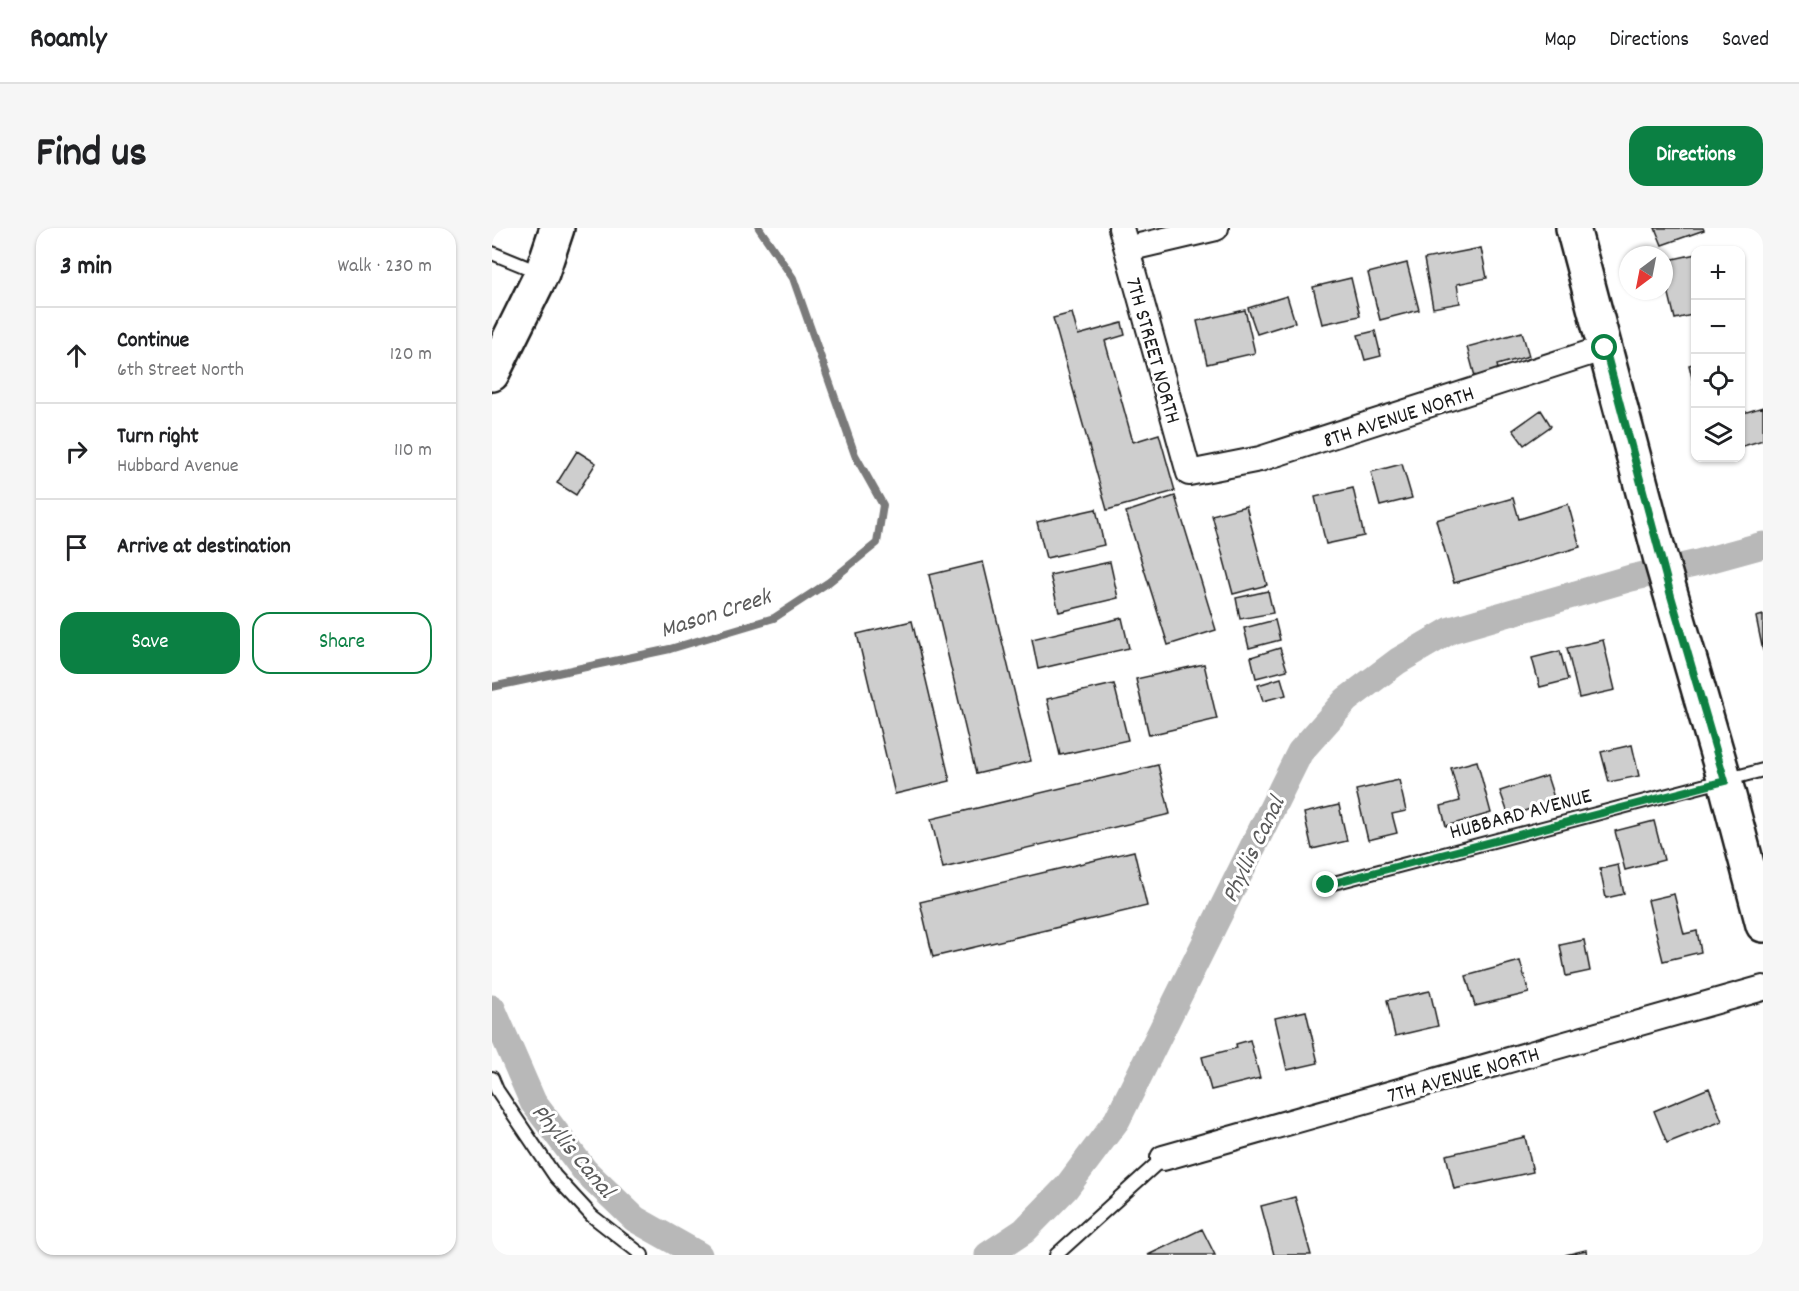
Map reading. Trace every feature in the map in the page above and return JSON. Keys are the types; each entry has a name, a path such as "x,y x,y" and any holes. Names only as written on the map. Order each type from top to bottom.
{"street":[{"path":"492,374 542,273 557,228"},
{"path":"1124,238 1216,228"},
{"path":"1573,228 1661,560 1725,781 1763,925"},
{"name":"7TH STREET NORTH","path":"1124,238 1190,473"},
{"name":"8TH AVENUE NORTH","path":"1190,473 1260,459 1605,348"},
{"name":"7TH AVENUE NORTH","path":"1163,1158 1763,988"}],"lane":[{"path":"492,253 542,273"},
{"path":"1725,781 1763,770"},
{"name":"HUBBARD AVENUE","path":"1326,885 1725,781"},
{"path":"492,1078 497,1090 555,1176 592,1216 642,1255"},
{"path":"1056,1255 1163,1158"}],"building":[{"path":"1655,228 1703,228 1704,230 1662,245"},
{"path":"1481,248 1487,278 1457,284 1460,303 1433,308 1424,259"},
{"path":"1691,255 1691,315 1675,319 1670,300 1673,300 1673,259"},
{"path":"1407,263 1419,310 1380,320 1368,273"},
{"path":"1351,278 1360,316 1322,324 1313,287"},
{"path":"1287,296 1295,322 1257,334 1248,308"},
{"path":"1245,310 1255,353 1207,364 1197,321"},
{"path":"1072,313 1078,335 1122,323 1125,335 1105,341 1133,442 1159,434 1175,491 1107,510 1053,318"},
{"path":"1375,331 1381,356 1365,360 1358,335"},
{"path":"1522,332 1529,356 1497,365 1499,373 1476,380 1467,347"},
{"path":"1763,407 1763,440 1745,445 1745,412"},
{"path":"1541,410 1551,426 1524,445 1513,430"},
{"path":"577,451 596,463 576,495 557,483"},
{"path":"1402,464 1412,498 1380,506 1371,472"},
{"path":"1353,488 1364,536 1326,544 1315,497"},
{"path":"1175,496 1216,630 1168,645 1126,512"},
{"path":"1513,498 1519,519 1568,504 1580,547 1454,583 1436,520"},
{"path":"1246,506 1267,585 1233,594 1212,515"},
{"path":"1096,509 1104,545 1046,558 1037,522"},
{"path":"983,562 1031,761 976,774 929,575"},
{"path":"1110,562 1118,598 1059,612 1050,575"},
{"path":"1268,591 1273,613 1240,619 1236,598"},
{"path":"1763,615 1763,651 1756,617"},
{"path":"1122,618 1129,648 1038,669 1032,639"},
{"path":"1275,620 1280,640 1249,648 1244,628"},
{"path":"912,621 950,781 895,794 857,634"},
{"path":"1603,640 1615,690 1579,698 1567,648"},
{"path":"1280,648 1287,670 1256,678 1251,657"},
{"path":"1560,651 1568,680 1540,687 1532,658"},
{"path":"1204,664 1217,719 1149,735 1136,679"},
{"path":"1281,678 1286,695 1263,701 1258,685"},
{"path":"1114,684 1128,740 1060,755 1047,699"},
{"path":"1632,745 1639,776 1609,782 1601,752"},
{"path":"1477,761 1491,813 1446,826 1441,806 1460,801 1451,768"},
{"path":"1158,765 1170,814 943,868 931,819"},
{"path":"1547,776 1555,801 1509,816 1500,791"},
{"path":"1399,780 1406,811 1392,814 1397,833 1368,840 1356,790"},
{"path":"1339,805 1347,841 1312,849 1304,813"},
{"path":"1654,821 1664,860 1625,870 1615,831"},
{"path":"1134,851 1147,906 933,957 920,902"},
{"path":"1618,865 1624,894 1606,898 1600,869"},
{"path":"1674,894 1684,934 1697,931 1701,952 1663,961 1648,900"},
{"path":"1584,940 1590,971 1566,976 1560,945"},
{"path":"1520,961 1529,993 1475,1006 1466,976"},
{"path":"1430,991 1438,1026 1395,1036 1387,1000"},
{"path":"1306,1011 1318,1063 1287,1070 1275,1018"},
{"path":"1250,1040 1260,1078 1211,1090 1202,1057 1237,1048 1236,1044"},
{"path":"1709,1088 1722,1121 1667,1143 1654,1111"},
{"path":"1525,1137 1533,1172 1454,1189 1446,1155"},
{"path":"1295,1197 1311,1255 1274,1255 1261,1206"},
{"path":"1202,1229 1215,1255 1148,1255"},
{"path":"1586,1250 1587,1255 1565,1255"}],"waterway":[{"name":"Mason Creek","path":"492,687 670,649 774,618 829,582 877,543 883,505 855,455 793,278 759,228"},
{"name":"Phyllis Canal","path":"988,1255 1024,1231 1066,1188 1117,1120 1300,752 1346,700 1398,661 1451,630 1631,578 1763,545"},
{"name":"Phyllis Canal","path":"492,1008 533,1102 585,1171 635,1219 699,1255"}],"route":[{"path":"1326,885 1725,781 1671,596 1605,348"}]}
